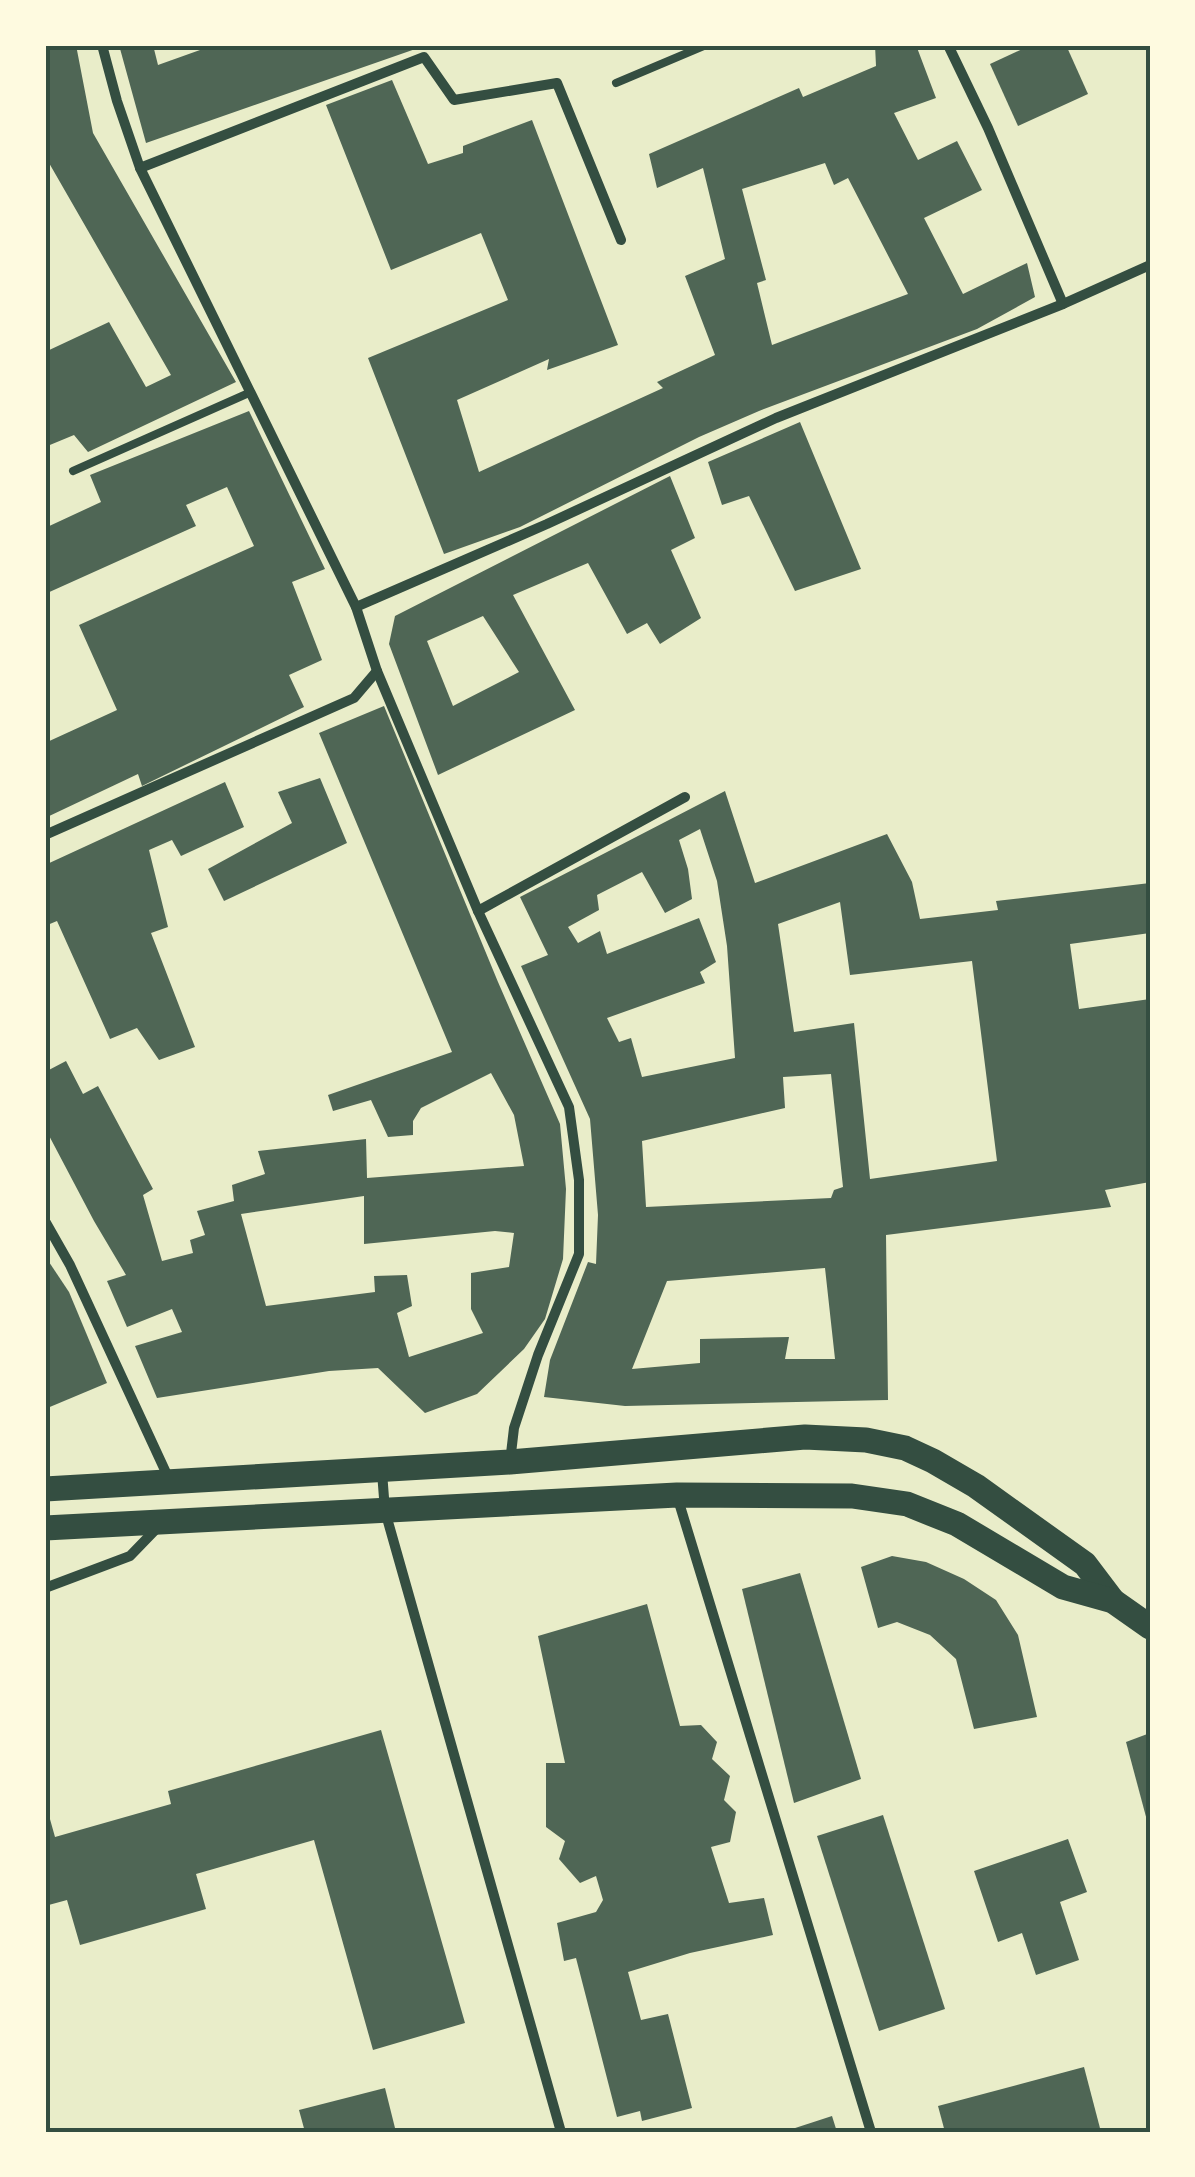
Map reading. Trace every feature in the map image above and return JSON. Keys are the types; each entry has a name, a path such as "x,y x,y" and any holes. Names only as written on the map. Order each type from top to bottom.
{"main road":[{"path":"45,1489 510,1462 805,1436 866,1440 905,1448 976,1486 1086,1564 1113,1602"},
{"path":"45,1528 677,1495 852,1496 907,1504 956,1524 1063,1586 1113,1602 1150,1627"}],"street":[{"path":"102,45 140,168 356,608 377,671 478,910 569,1107 579,1180 579,1254 514,1428 510,1462"},
{"path":"948,45 1063,304"},
{"path":"140,168 424,57 454,100 557,83 621,240"},
{"path":"356,608 776,418 1063,304 1150,264"},
{"path":"45,835 354,698 377,671"},
{"path":"478,910 685,797"},
{"path":"45,1222 70,1266 169,1480"},
{"path":"382,1469 386,1512 561,2132"},
{"path":"677,1495 870,2132"},
{"path":"45,1588 130,1556 163,1523"}],"lane":[{"path":"616,83 706,45"},
{"path":"73,471 251,392"}],"building":[{"path":"45,45 76,45 93,133 236,382 88,452 74,435 45,447 45,352 109,322 146,387 171,375 45,156"},
{"path":"119,45 153,45 158,65 214,45 424,46 146,143"},
{"path":"875,45 916,45 936,98 894,113 918,160 957,141 982,190 924,218 963,294 1027,263 1035,297 977,329 759,411 520,527 444,554 368,358 508,300 481,233 391,270 326,105 392,80 428,164 463,153 463,146 532,120 618,345 547,370 549,359 457,400 479,472 663,388 657,382 715,355 685,276 725,259 703,168 657,188 649,154 799,88 803,97 876,66","holes":["825,163 834,185 848,178 908,294 772,345 757,283 766,280 742,189"]},
{"path":"1031,45 1066,45 1088,94 1018,126 990,64"},
{"path":"249,411 325,569 292,582 322,660 289,675 304,707 142,786 138,774 45,818 45,743 117,710 79,625 254,546 227,487 186,505 196,526 45,594 45,528 101,502 90,475"},
{"path":"800,422 861,569 795,591 749,496 722,505 708,462"},
{"path":"670,476 695,538 671,550 701,618 660,644 647,623 627,634 588,563 513,595 575,710 438,775 389,644 395,616","holes":["483,616 519,672 453,706 427,641"]},
{"path":"384,706 560,1124 566,1189 563,1259 545,1319 524,1349 477,1394 425,1413 378,1368 329,1371 157,1398 135,1346 182,1332 172,1309 127,1327 107,1281 126,1275 45,1128 45,1072 66,1061 83,1094 98,1086 153,1189 143,1195 162,1261 193,1253 190,1240 205,1235 197,1211 234,1201 232,1185 265,1174 258,1151 366,1139 367,1178 524,1166 514,1115 491,1073 421,1108 413,1121 413,1135 388,1137 371,1100 333,1111 328,1095 452,1052 319,733","holes":["364,1196 364,1244 495,1231 514,1233 509,1267 471,1273 471,1309 483,1333 409,1357 397,1313 412,1306 407,1275 374,1276 375,1292 266,1306 241,1214"]},
{"path":"320,778 347,843 224,901 208,869 292,823 278,792"},
{"path":"225,782 244,827 181,856 172,840 149,850 168,927 151,933 195,1047 159,1060 137,1028 110,1039 57,921 45,926 45,865"},
{"path":"725,791 755,883 887,834 912,882 920,919 998,910 996,901 1150,883 1150,933 1070,944 1079,1009 1150,999 1150,1182 1105,1190 1111,1207 886,1235 888,1400 625,1406 544,1397 550,1360 588,1262 596,1264 598,1215 590,1119 521,966 548,955 520,897","holes":["700,829 717,881 727,946 735,1058 642,1077 631,1038 619,1042 607,1018 705,983 700,972 716,962 699,918 607,954 600,931 578,943 568,927 599,910 597,895 642,872 665,913 692,899 679,840","840,902 850,975 972,961 997,1161 870,1179 854,1023 794,1032 778,924","831,1074 843,1187 834,1190 831,1198 646,1207 642,1141 785,1108 783,1077","825,1268 835,1359 785,1359 789,1337 700,1339 700,1363 632,1369 667,1281"]},
{"path":"45,1256 69,1292 107,1383 45,1409"},
{"path":"892,1556 926,1562 964,1579 996,1600 1018,1635 1037,1717 974,1729 956,1659 930,1635 897,1622 878,1628 861,1567"},
{"path":"800,1573 861,1779 794,1803 742,1589"},
{"path":"647,1604 680,1726 701,1725 717,1742 712,1759 730,1776 724,1800 736,1812 730,1842 711,1847 729,1903 764,1898 773,1935 690,1953 628,1972 641,2020 668,2014 692,2108 642,2121 640,2111 617,2117 576,1958 564,1961 557,1923 596,1912 603,1900 596,1876 580,1883 559,1859 565,1841 546,1827 546,1763 565,1763 538,1636"},
{"path":"381,1730 465,2023 373,2050 314,1840 196,1874 206,1909 80,1945 67,1900 45,1906 45,1813 48,1812 55,1837 171,1804 168,1791"},
{"path":"1150,1733 1150,1828 1149,1828 1126,1742"},
{"path":"883,1815 945,2009 879,2031 817,1836"},
{"path":"1068,1839 1087,1892 1060,1902 1079,1960 1036,1975 1022,1933 998,1942 974,1871"},
{"path":"1084,2067 1101,2132 945,2132 938,2106"},
{"path":"385,2088 396,2132 305,2132 299,2110"},
{"path":"832,2116 837,2132 786,2132 786,2131"}]}
